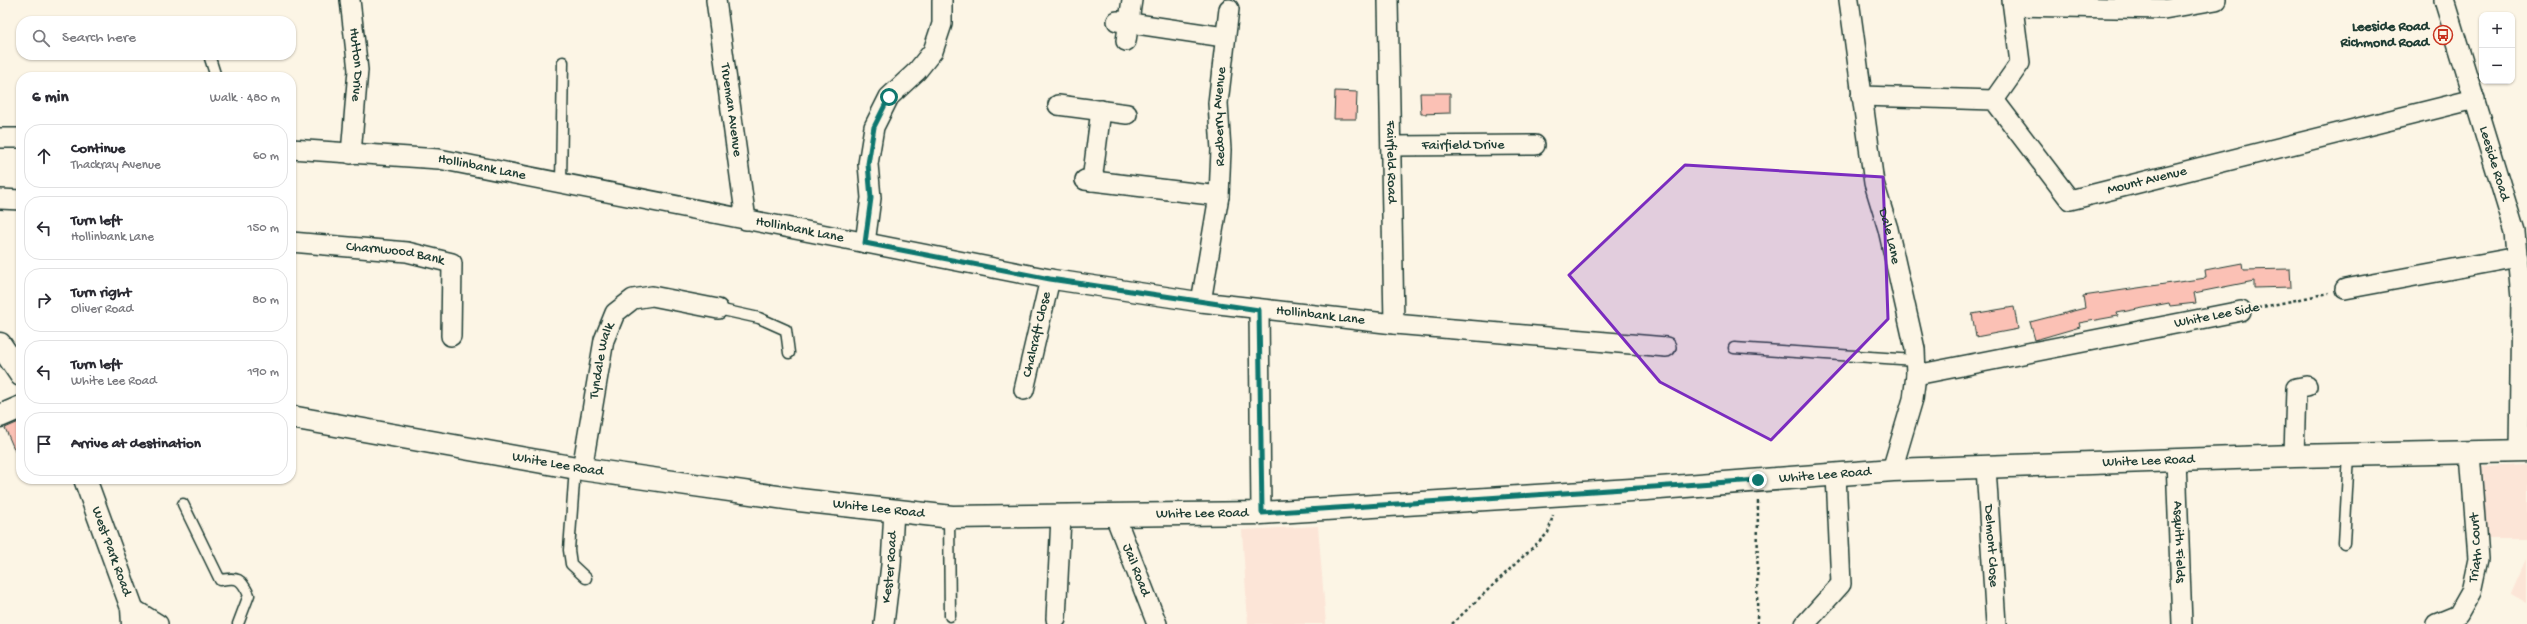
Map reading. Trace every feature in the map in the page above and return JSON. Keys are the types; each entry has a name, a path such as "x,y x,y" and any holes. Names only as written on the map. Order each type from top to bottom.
{"main road":[{"path":"0,344 16,368"},
{"path":"0,416 16,409"},
{"name":"White Lee Road","path":"296,418 578,469 949,517 1061,517 1262,513 1892,470 1986,468 2176,459 2523,451"},
{"name":"West Park Road","path":"87,484 132,616"}],"street":[{"name":"Hutton Drive","path":"350,0 358,70 351,154"},
{"name":"Trueman Avenue","path":"716,0 746,220"},
{"path":"865,243 871,198 868,164 874,127 889,97 917,71 933,51 942,24 942,0"},
{"path":"1132,0 1124,28 1224,37"},
{"name":"Fairfield Road","path":"1388,0 1394,324"},
{"name":"Dale Lane","path":"1849,0 1874,183 1888,229 1915,349 1916,368 1913,399 1892,470"},
{"path":"1861,96 1994,100 2020,63 2012,3 2164,9 2216,0"},
{"name":"Leeside Road","path":"2444,0 2516,232 2521,297 2523,451"},
{"name":"Redberry Avenue","path":"1201,302 1219,196 1221,150 1218,103 1224,37 1229,4"},
{"name":"Mount Avenue","path":"1994,100 2070,200 2475,99"},
{"path":"1058,105 1127,114"},
{"path":"1101,110 1088,181 1219,196"},
{"path":"0,138 16,138"},
{"name":"Fairfield Drive","path":"1391,146 1535,145"},
{"name":"Hollinbank Lane","path":"296,149 439,160 1050,279 1201,302 1259,310 1394,324 1666,348"},
{"path":"0,199 16,200"},
{"name":"Charnwood Bank","path":"296,242 407,252 452,263 451,336"},
{"path":"2345,289 2518,257"},
{"name":"Chalcraft Close","path":"1024,390 1050,279"},
{"name":"Tyndale Walk","path":"578,469 604,340 615,313 633,299 652,296 718,309"},
{"path":"1259,310 1262,513"},
{"name":"White Lee Side","path":"1916,368 2242,311"},
{"path":"2294,456 2296,388 2307,386"},
{"name":"Triath Court","path":"2436,624 2458,615 2471,592 2478,559 2470,453"},
{"name":"Asquith Fields","path":"2176,459 2182,624"},
{"name":"Delmont Close","path":"1986,468 1996,624"},
{"path":"1805,624 1841,584 1836,475"},
{"name":"Kester Road","path":"884,624 891,565 894,510"},
{"name":"Jail Road","path":"1115,516 1157,624"},
{"path":"1056,619 1061,517"},
{"path":"132,616 158,624"}],"lane":[{"path":"211,60 214,72"},
{"path":"561,183 563,62"},
{"path":"718,309 759,318 786,330 789,353"},
{"path":"1734,348 1916,368"},
{"path":"2344,543 2350,455"},
{"path":"578,469 568,550 571,564 586,578"},
{"path":"182,504 220,580 234,578 243,583 249,595 238,624"},
{"path":"949,517 950,616"}],"path":[{"name":"White Lee Side","path":"2242,311 2345,289"},
{"path":"1757,624 1758,480"},
{"path":"1452,624 1548,533 1559,493"}],"highlighted area":[{"path":"1685,165 1883,177 1888,319 1771,440 1660,382 1569,275"}],"shaded area":[{"path":"2527,465 2527,539 2483,539 2477,467"},
{"path":"1318,526 1326,624 1248,624 1242,530"},
{"path":"2527,558 2527,603 2511,594"}],"building":[{"path":"1335,91 1357,92 1356,119 1334,119"},
{"path":"1420,93 1450,93 1450,113 1421,114"},
{"path":"2242,263 2243,270 2290,269 2291,287 2254,288 2254,281 2194,293 2196,303 2170,306 2169,303 2117,313 2118,316 2079,323 2080,327 2035,340 2030,322 2085,308 2083,296 2206,278 2205,270"},
{"path":"2014,307 2018,329 1976,337 1972,314"},
{"path":"16,423 16,453 5,428"}],"place":[{"name":"Leeside Road Richmond Road","path":"2443,35"}],"route":[{"path":"889,97 874,127 868,164 871,198 865,243 1050,279 1259,310 1262,513 1758,480"}]}
